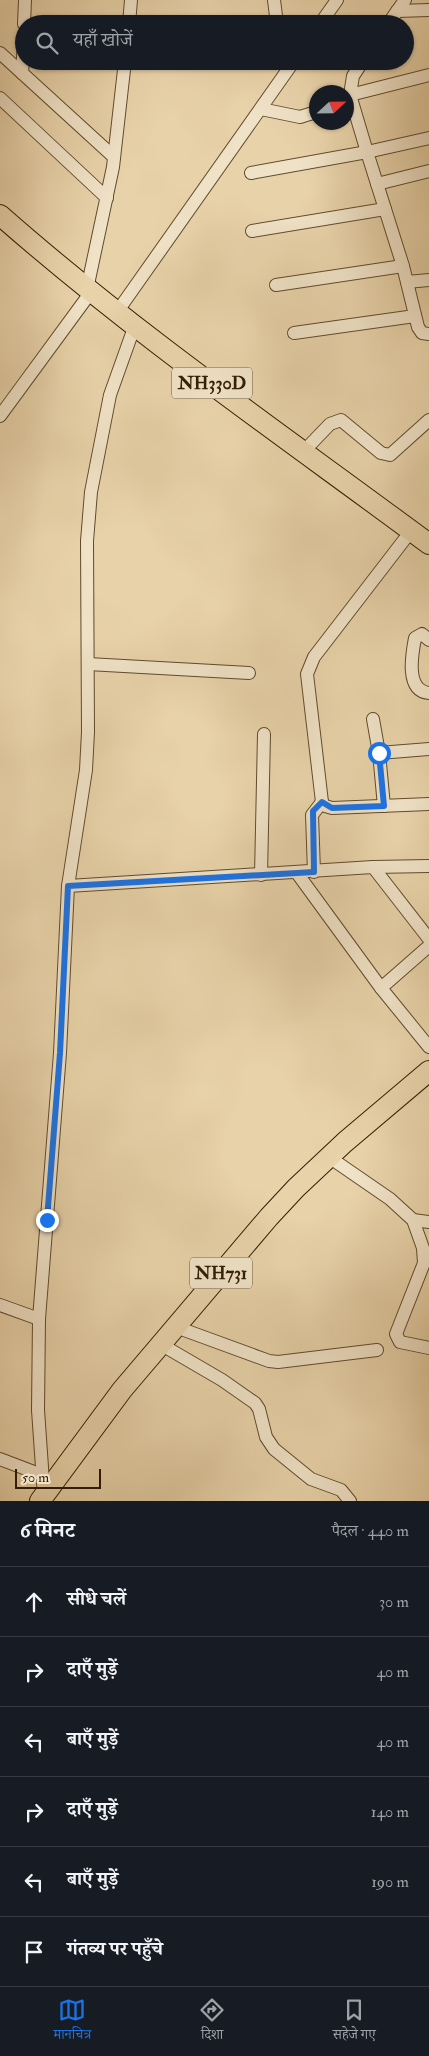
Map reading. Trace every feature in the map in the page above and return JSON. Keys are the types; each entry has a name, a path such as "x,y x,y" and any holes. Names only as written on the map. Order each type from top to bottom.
{"highway":[{"name":"NH330D","path":"0,215 134,325 429,544"},
{"name":"NH731","path":"42,1498 122,1390 269,1217 362,1126 429,1071"}],"street":[{"path":"24,15 25,0"},
{"path":"130,15 131,0"},
{"path":"274,0 276,15"},
{"path":"326,15 337,0"},
{"path":"394,15 405,0"},
{"path":"397,11 429,10"},
{"path":"0,53 15,67"},
{"path":"19,70 114,158"},
{"path":"2,410 89,290 114,158 124,70"},
{"path":"282,70 282,78"},
{"path":"118,312 288,70"},
{"path":"352,85 353,76 357,70"},
{"path":"354,99 429,75"},
{"path":"0,98 107,198"},
{"path":"261,109 300,117 309,114"},
{"path":"354,113 403,266 420,331 429,334"},
{"path":"251,172 366,152 429,138"},
{"path":"377,184 429,171"},
{"path":"252,231 385,209"},
{"path":"276,284 403,266"},
{"path":"407,282 429,280"},
{"path":"294,333 415,316"},
{"path":"42,1498 38,1410 39,1319 60,1053 68,886 86,770 88,541 91,492 110,395 134,325"},
{"path":"303,452 330,424 341,420 381,453 390,455 429,420"},
{"path":"314,872 312,815 322,802 307,674 309,665 411,531"},
{"path":"429,640 422,634 416,638 412,678 418,689 429,693"},
{"path":"88,664 249,673"},
{"path":"373,719 379,753 384,806"},
{"path":"261,875 264,734"},
{"path":"379,753 429,749"},
{"path":"322,802 332,808 429,804"},
{"path":"68,886 373,867 429,866"},
{"path":"373,867 429,939"},
{"path":"297,873 381,988 429,1047"},
{"path":"381,988 429,946"},
{"path":"329,1157 390,1199 413,1220 423,1248 424,1263 396,1334 400,1342 429,1348"},
{"path":"413,1220 429,1222"},
{"path":"0,1305 39,1319"},
{"path":"176,1327 269,1361 278,1362 377,1350"},
{"path":"162,1344 222,1380 254,1403 259,1409 266,1436 274,1449 311,1479 341,1490 350,1501"},
{"path":"0,1460 42,1475"}],"route":[{"path":"47,1220 60,1053 68,886 314,872 313,811 322,802 325,806 332,808 384,806 379,753"}]}
